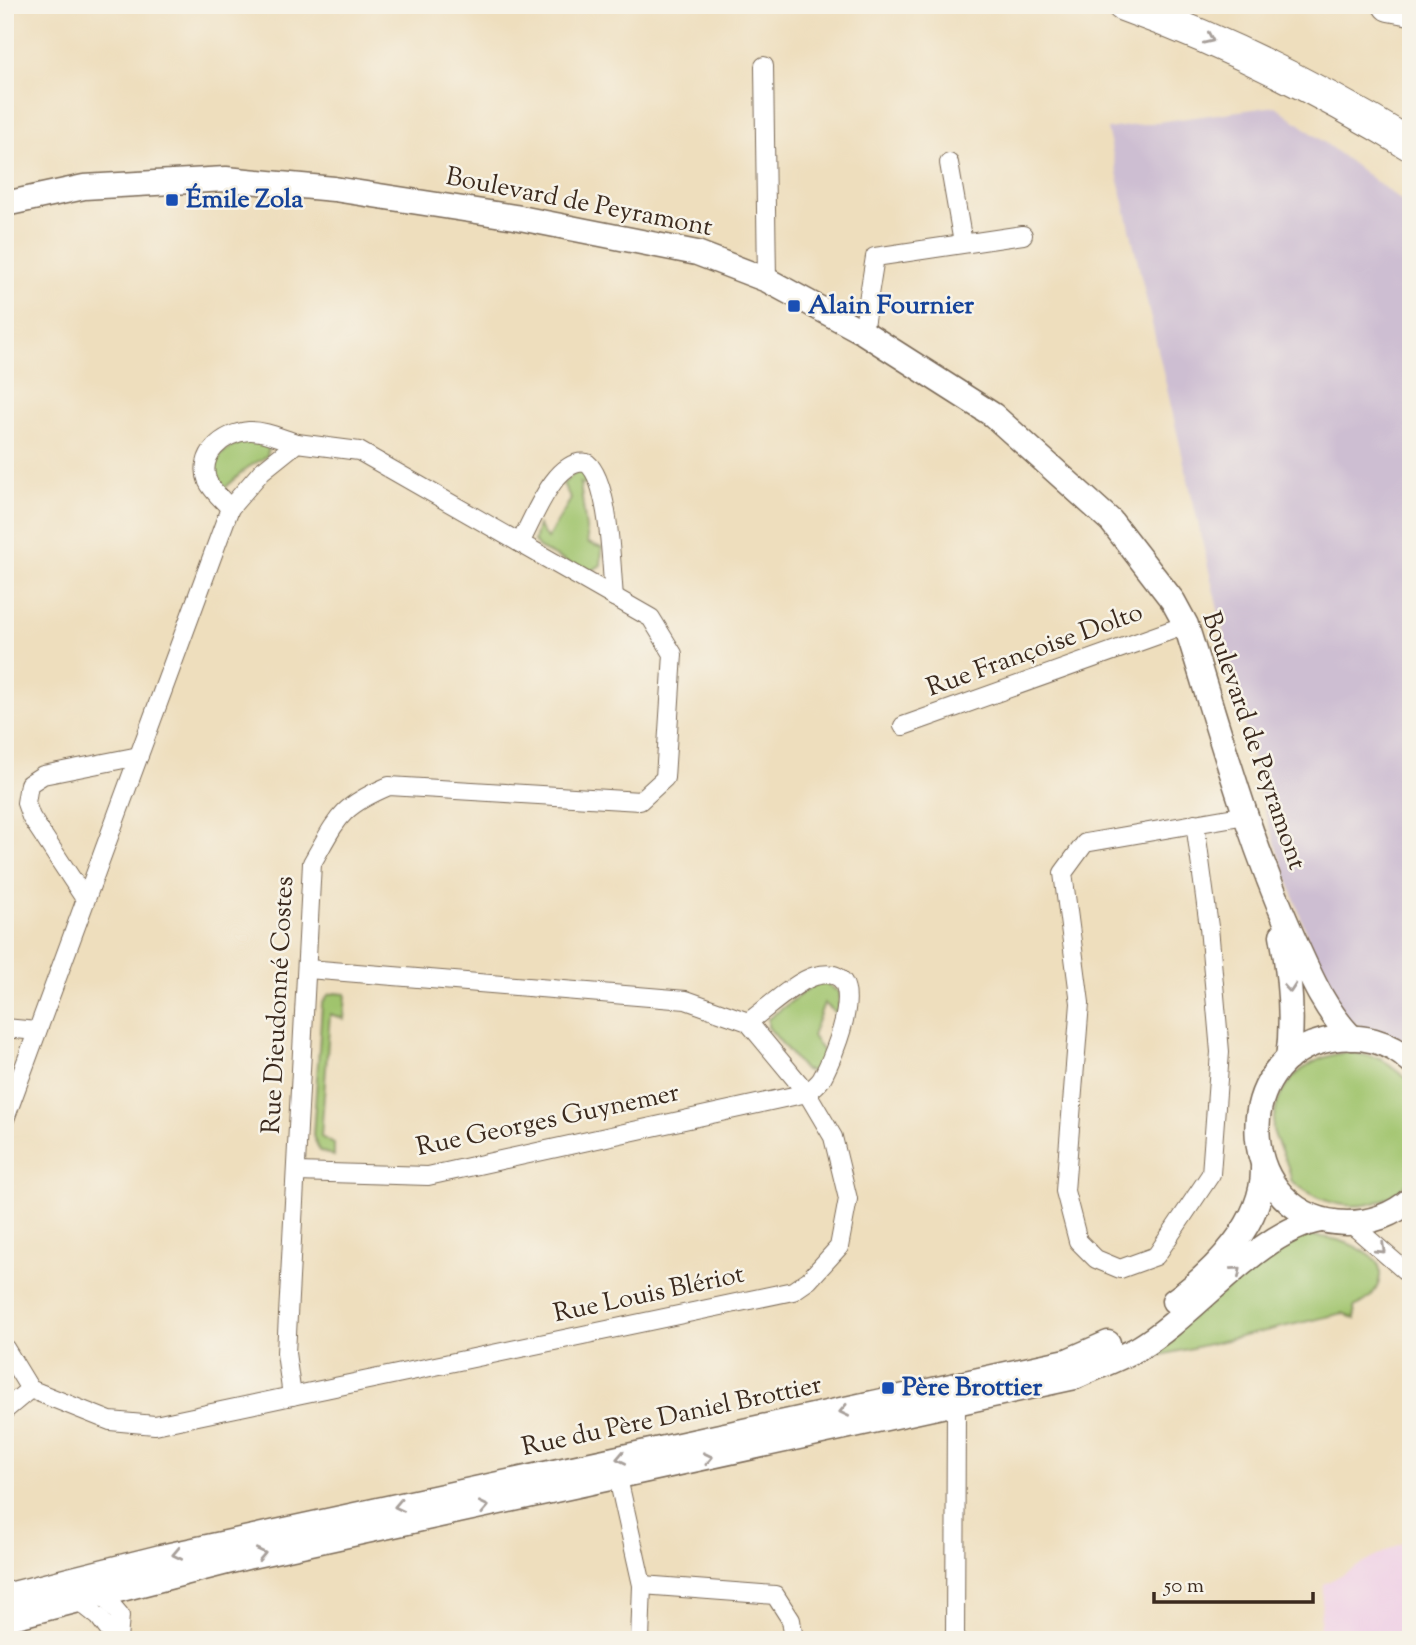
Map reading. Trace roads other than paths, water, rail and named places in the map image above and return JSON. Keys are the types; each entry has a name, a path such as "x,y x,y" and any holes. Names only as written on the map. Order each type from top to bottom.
{"highway":[{"path":"1123,5 1251,57 1358,113 1411,145"},
{"path":"1389,5 1411,9"}],"main road":[{"name":"Boulevard de Peyramont","path":"5,204 84,187 226,178 334,189 515,218 697,253 767,280 863,332 993,415 1111,521 1173,601 1186,625 1274,897 1315,990 1352,1038"},
{"name":"Boulevard de Peyramont","path":"1274,897 1290,986 1292,1029 1289,1059"},
{"path":"1411,1062 1389,1046 1352,1038 1323,1040 1302,1049 1289,1059 1263,1091 1255,1128 1263,1168 1279,1192 1302,1211 1321,1220 1350,1223 1373,1220 1392,1213 1411,1199"},
{"name":"Rue du Père Daniel Brottier","path":"5,1595 1067,1361 1129,1334 1193,1287 1246,1228 1263,1189 1263,1168"},
{"name":"Rue du Père Daniel Brottier","path":"5,1619 80,1602 251,1556 957,1405 1075,1377 1139,1348 1206,1298 1263,1247 1304,1223 1321,1220"}],"street":[{"path":"764,66 767,280"},
{"path":"949,163 963,243"},
{"path":"863,332 875,257 1023,235"},
{"name":"Rue Dieudonné Costes","path":"230,508 209,484 205,470 209,454 216,444 229,436 249,431 297,443 359,451 651,618 673,654 665,778 640,802 389,786 358,799 339,815 312,863 286,1353 292,1396"},
{"path":"5,1119 230,508 262,471 297,443"},
{"path":"520,543 557,475 570,465 587,463 595,470 601,490 614,597"},
{"name":"Rue Françoise Dolto","path":"903,726 1186,625"},
{"path":"85,899 31,817 26,803 29,784 43,775 139,756"},
{"path":"1195,824 1209,927 1220,1052 1211,1174 1156,1256 1120,1269 1096,1259 1078,1241 1065,1191 1080,1003 1063,873 1085,843 1246,815"},
{"path":"308,969 686,1000 748,1022 811,977 829,975 839,978 848,996 846,1018 821,1080 807,1093"},
{"name":"Rue Louis Blériot","path":"292,1396 793,1292 821,1268 839,1247 848,1199 833,1137 807,1093 748,1022"},
{"path":"5,1028 37,1031"},
{"name":"Rue Georges Guynemer","path":"297,1172 428,1176 807,1093"},
{"path":"1350,1223 1411,1276"},
{"path":"5,1348 30,1389 110,1421 155,1425 292,1396"},
{"path":"5,1410 30,1389"},
{"path":"955,1640 957,1405"},
{"path":"618,1478 642,1585 640,1640"},
{"path":"64,1580 103,1595 120,1615"},
{"path":"642,1585 775,1595 792,1620 794,1640"},
{"path":"117,1640 120,1615 130,1588"},
{"path":"80,1602 99,1618 117,1640"}],"place":[{"name":"Émile Zola","path":"172,200"},
{"name":"Alain Fournier","path":"794,306"},
{"name":"Père Brottier","path":"888,1388"}]}
